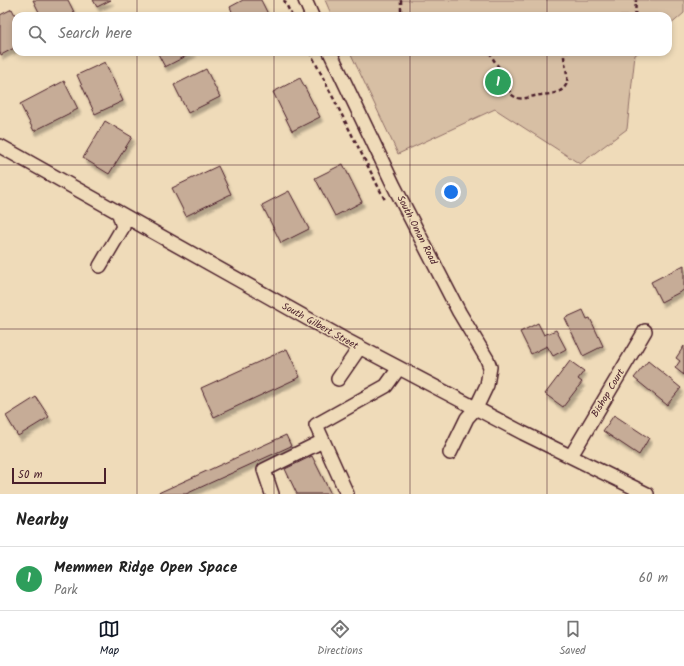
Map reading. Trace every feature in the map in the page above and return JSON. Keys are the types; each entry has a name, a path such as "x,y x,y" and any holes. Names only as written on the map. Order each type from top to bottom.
{"street":[{"path":"305,0 310,12"},
{"name":"South Oman Road","path":"332,56 394,186 459,312 487,359 490,367 487,385 476,408 467,418 450,453"},
{"name":"South Gilbert Street","path":"0,146 63,180 119,214 399,368 647,494"},
{"path":"100,266 123,227 119,214"},
{"name":"Bishop Court","path":"570,456 645,330"},
{"path":"338,379 360,347"},
{"path":"347,494 316,425 386,386 399,368"},
{"path":"272,494 264,470 323,441"}],"path":[{"path":"284,0 290,12"},
{"path":"401,0 401,12"},
{"path":"635,12 636,0"},
{"path":"312,56 385,200"},
{"path":"492,56 505,79 505,84 510,93 516,98 548,95 562,89 566,84 567,76 564,56"}],"shaded area":[{"path":"325,0 684,0 684,13 672,24 672,12 330,12"},
{"path":"352,56 635,56 627,129 580,164 495,109 398,154"}],"building":[{"path":"33,0 68,0 74,12 39,12"},
{"path":"93,0 111,0 97,7"},
{"path":"243,0 261,0 267,12 232,12 230,7"},
{"path":"12,9 14,12 12,12 12,49 1,55 0,52 0,15"},
{"path":"159,56 186,56 165,67"},
{"path":"105,62 123,101 95,114 77,75"},
{"path":"206,69 220,97 188,113 174,85"},
{"path":"300,78 320,117 292,131 273,92"},
{"path":"64,81 78,109 34,131 20,104"},
{"path":"105,121 132,137 109,174 83,158"},
{"path":"343,164 362,202 335,216 315,178"},
{"path":"218,166 231,194 186,216 172,188"},
{"path":"289,191 309,229 281,243 262,205"},
{"path":"684,265 684,290 661,302 651,282"},
{"path":"583,310 587,319 590,318 603,346 583,356 565,318"},
{"path":"538,323 544,335 556,330 566,349 553,356 547,346 531,354 520,332"},
{"path":"684,346 684,375 675,368 680,361 676,358"},
{"path":"287,349 300,377 214,417 201,388"},
{"path":"570,361 584,371 578,379 582,382 563,407 545,394"},
{"path":"648,361 681,388 667,405 634,378"},
{"path":"36,397 49,417 18,436 6,416"},
{"path":"614,415 649,438 639,455 603,431"},
{"path":"286,435 291,446 186,494 156,494"},
{"path":"312,456 331,494 297,494 285,469"}],"place":[{"name":"Memmen Ridge Open Space","path":"498,82"}]}
